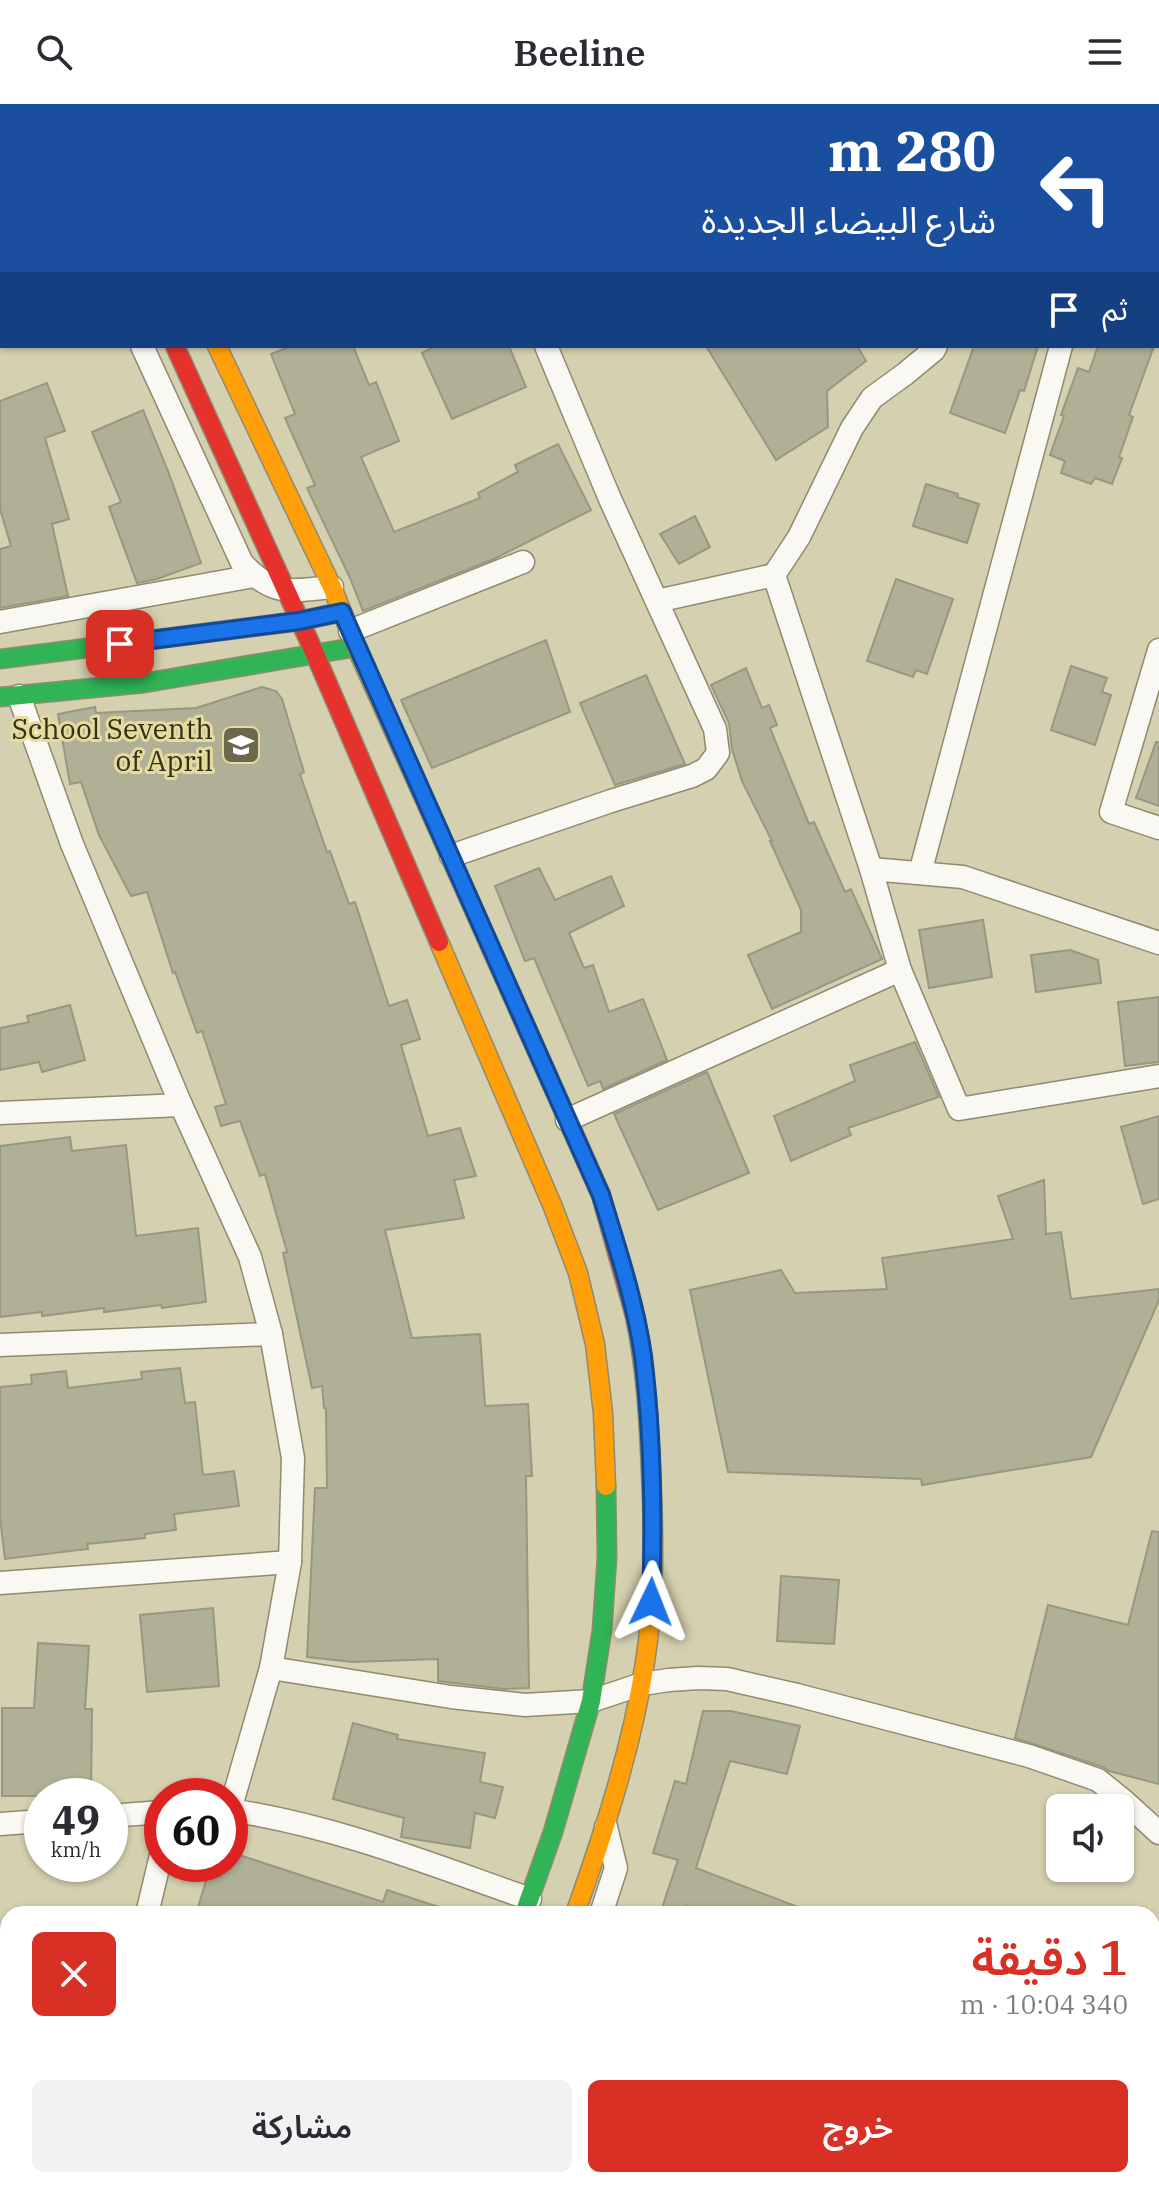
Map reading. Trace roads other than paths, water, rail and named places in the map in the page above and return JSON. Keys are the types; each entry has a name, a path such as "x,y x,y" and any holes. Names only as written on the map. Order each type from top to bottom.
{"main road":[{"path":"176,348 315,654 553,1207 578,1273 595,1344 603,1413 606,1486 607,1558 602,1630 591,1701 574,1766 527,1906"},
{"path":"218,348 332,587 601,1195 625,1273 642,1354 650,1438 654,1520 651,1602 642,1684 619,1779 578,1906"},
{"path":"0,659 299,621 349,630"},
{"path":"9,696 144,683 315,654 349,630"}],"street":[{"path":"143,348 242,563 268,586 285,591 332,587"},
{"path":"451,856 692,776 706,769 718,753 715,729 610,499 548,348"},
{"path":"657,601 774,575 799,537 852,428 872,398 935,348"},
{"path":"920,873 1060,348"},
{"path":"349,630 523,562"},
{"path":"774,575 871,869 900,970 959,1109 1159,1076"},
{"path":"0,622 254,576"},
{"path":"1159,650 1111,812 1159,828"},
{"path":"9,696 181,1105 250,1257 271,1334 293,1458 290,1562 271,1668 230,1810 271,1816 349,1835 527,1906"},
{"path":"871,869 963,877 1159,943"},
{"path":"567,1120 900,970"},
{"path":"0,1113 181,1105"},
{"path":"0,1345 271,1334"},
{"path":"0,1583 290,1562"},
{"path":"271,1668 451,1697 525,1705 591,1701 642,1684 684,1679 727,1679 1029,1756 1098,1780 1159,1833"},
{"path":"0,1824 24,1822"},
{"path":"604,1906 616,1868 605,1827"},
{"path":"149,1906 155,1882"}],"place":[{"name":"School Seventh of April","path":"241,745"}]}
